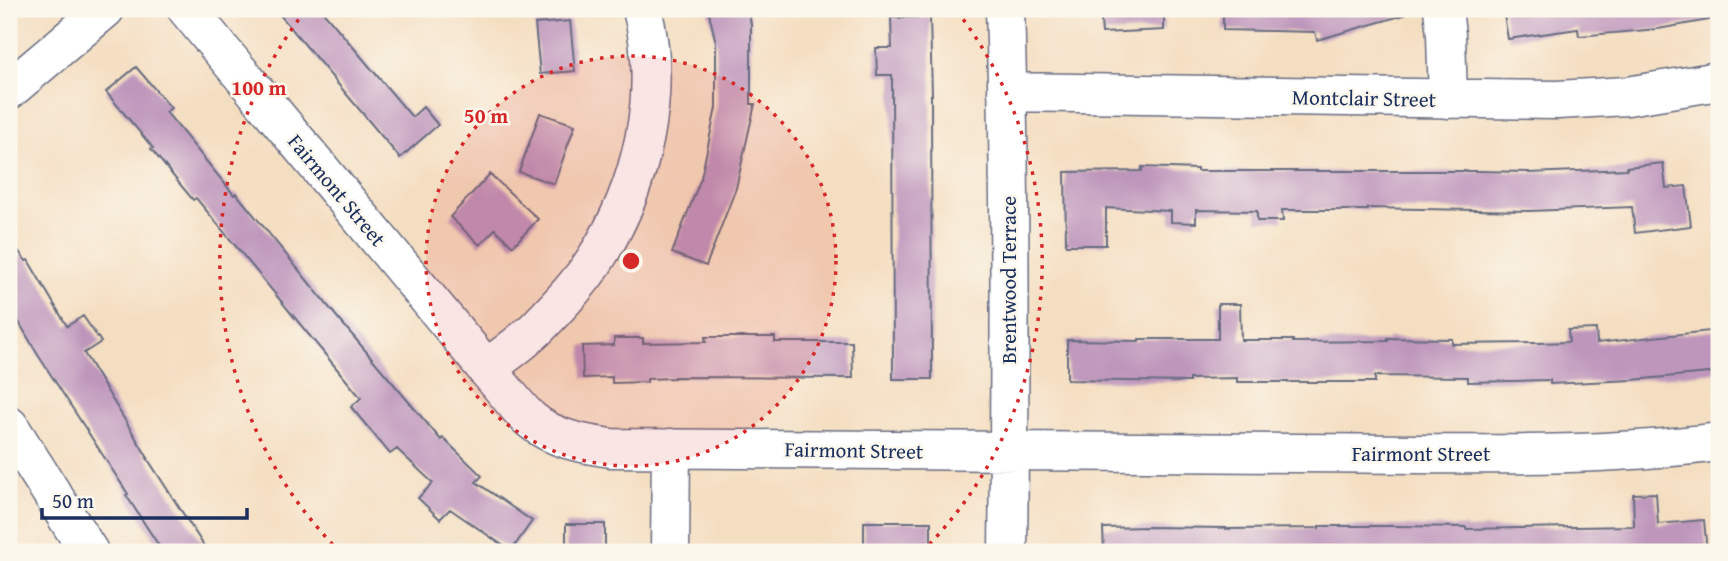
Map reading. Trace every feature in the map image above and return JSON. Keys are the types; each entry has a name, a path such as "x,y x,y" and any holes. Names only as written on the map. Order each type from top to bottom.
{"street":[{"path":"9,90 105,9"},
{"name":"Fairmont Street","path":"187,9 531,420 554,434 582,444 611,447 1009,452 1534,453 1672,448 1719,442"},
{"path":"486,369 538,327 594,261 616,224 632,183 651,101 646,26 642,9"},
{"name":"Brentwood Terrace","path":"1005,9 1008,552"},
{"path":"1443,9 1448,99"},
{"name":"Montclair Street","path":"1007,92 1557,100 1627,96 1719,81"},
{"path":"9,426 89,552"},
{"path":"670,552 671,448"}],"building":[{"path":"275,9 321,9 412,117 423,107 438,125 400,158"},
{"path":"708,9 748,9 751,24 751,104 755,104 736,188 706,266 672,253 701,178 716,108 716,43"},
{"path":"1100,9 1164,9 1164,30 1102,33"},
{"path":"1223,9 1403,9 1404,15 1317,40 1315,32 1223,30"},
{"path":"1503,9 1708,9 1709,20 1658,29 1579,36 1578,29 1508,39"},
{"path":"930,17 932,379 893,379 892,75 877,75 876,48 892,48 891,18"},
{"path":"570,21 575,71 540,74 535,24"},
{"path":"136,67 171,108 166,112 441,440 443,438 482,476 476,482 532,521 511,551 450,509 440,519 418,498 433,483 397,449 390,454 351,407 361,398 196,198 193,200 106,92"},
{"path":"540,113 575,125 554,184 519,172"},
{"path":"1663,163 1666,188 1686,186 1691,226 1635,233 1632,207 1529,211 1368,208 1282,210 1283,221 1257,221 1257,211 1196,210 1196,223 1171,222 1171,211 1106,208 1106,245 1066,245 1065,172 1142,171 1142,167 1197,171 1529,173 1627,169"},
{"path":"490,174 538,219 513,246 495,229 480,245 450,217"},
{"path":"9,238 26,261 28,260 67,326 83,316 101,342 84,353 208,552 163,552 126,495 128,494 9,305"},
{"path":"1218,304 1240,304 1241,340 1388,341 1388,338 1452,339 1452,344 1538,343 1569,342 1568,330 1596,329 1597,343 1719,330 1719,372 1550,384 1550,380 1468,382 1468,377 1375,376 1375,382 1237,382 1237,378 1189,379 1189,382 1067,380 1067,340 1218,339"},
{"path":"705,337 775,337 775,342 852,342 853,378 674,377 647,379 647,382 612,383 612,377 583,378 582,346 614,345 614,338 643,338 643,343 706,342"},
{"path":"1656,493 1658,524 1704,520 1707,552 1104,552 1103,528 1395,526 1466,529 1634,526 1633,494"},
{"path":"864,522 931,522 931,552 864,552"},
{"path":"566,524 605,524 605,552 566,552"}]}
